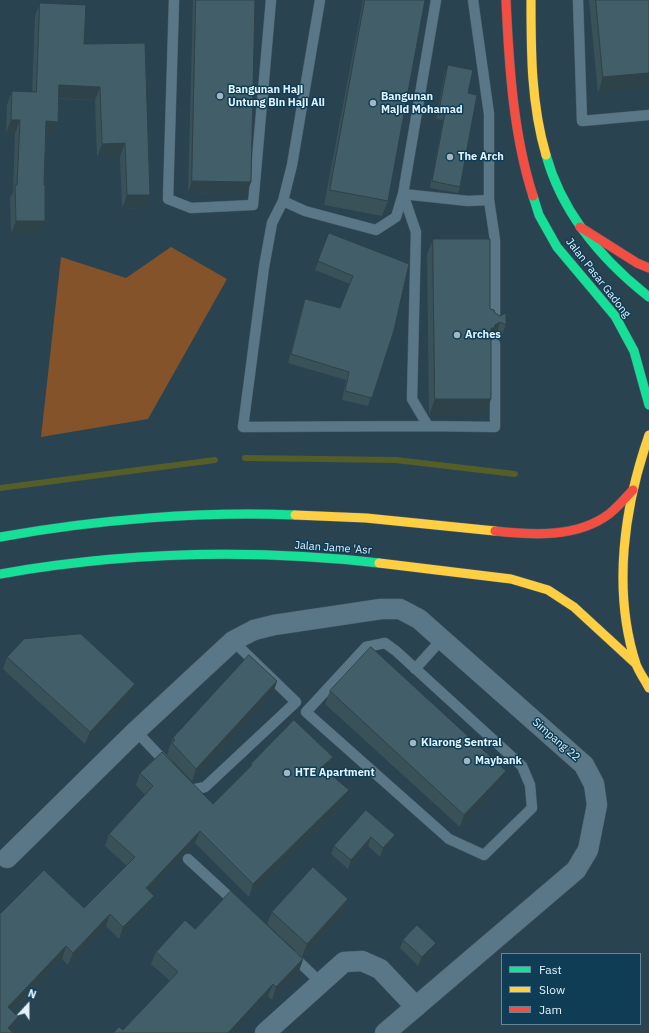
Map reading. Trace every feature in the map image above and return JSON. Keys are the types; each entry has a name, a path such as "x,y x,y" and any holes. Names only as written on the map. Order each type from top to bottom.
{"main road":[{"name":"Jalan Pasar Gadong","path":"506,0 509,60 520,140 527,177 539,215 557,247 615,316 634,351 649,405"},
{"name":"Jalan Pasar Gadong","path":"531,0 531,36 534,88 541,139 553,178 580,227 610,264 649,297"},
{"path":"580,227 637,263 649,268"},
{"path":"649,435 633,490 626,529 623,578 627,620 636,664 649,688"},
{"path":"0,537 34,531 153,518 271,514 366,518 501,532 536,534 569,532 590,525 609,514 633,490"},
{"name":"Jalan Jame 'Asr","path":"0,574 39,567 152,556 268,555 364,561 511,579 548,590 574,607 636,664"}],"street":[{"name":"Simpang 22","path":"2,859 233,641 254,630 274,625 381,609 400,609 419,619 584,765 594,784 597,805 588,850 576,870 385,1033"},
{"path":"265,1033 344,962 362,961 380,969 416,1007"}],"lane":[{"path":"174,0 168,199 191,208 253,205 271,0"},
{"path":"320,0 292,165 283,201 272,222 269,237 243,427 495,427 495,344"},
{"path":"283,201 304,211 376,230 396,217 403,194 436,0"},
{"path":"473,0 489,114 489,200 495,240 495,325"},
{"path":"578,0 582,121 649,115"},
{"path":"403,194 468,201 489,200"},
{"path":"403,194 416,232 412,399 428,426"},
{"path":"415,669 442,639"},
{"path":"136,731 191,790 205,786 296,702 233,641"},
{"path":"385,643 415,669 522,766 530,785 532,808 484,855 449,839 306,712 366,647 385,643"},
{"path":"188,859 245,912"},
{"path":"286,950 320,982"}],"shaded area":[{"path":"171,247 227,279 148,419 41,437 61,257 126,278"}],"building":[{"name":"Bangunan Haji Untung Bin Haji Ali","path":"196,0 255,0 251,182 192,181"},
{"name":"Bangunan Majid Mohamad","path":"365,0 425,0 388,201 330,190"},
{"path":"596,0 649,0 649,73 603,77"},
{"path":"40,3 86,5 84,44 145,43 150,195 127,195 125,143 102,144 100,87 59,85 58,122 46,121 44,185 45,221 16,221 15,185 17,185 20,120 11,120 12,91 36,92"},
{"path":"448,65 473,70 468,93 477,95 460,187 432,181 445,113 439,112"},
{"path":"329,233 409,264 394,330 372,398 345,391 349,372 291,354 305,299 340,308 353,276 318,261"},
{"name":"Arches","path":"433,239 490,239 490,309 494,310 495,313 500,316 506,313 506,325 500,322 495,325 494,328 491,328 491,399 435,399"},
{"path":"81,634 135,684 90,732 7,657 24,639"},
{"name":"Kiarong Sentral","path":"371,647 506,771 464,815 330,691"},
{"path":"249,655 277,681 196,769 172,743 175,740 173,738"},
{"path":"294,720 333,757 322,767 349,790 253,884 200,831 146,888 154,896 123,927 110,914 73,953 66,946 8,1007 18,1017 8,1028 13,1033 0,1033 0,912 1,913 44,870 84,908 135,857 109,834 153,786 140,773 162,752 213,804"},
{"path":"366,810 395,835 383,848 371,837 351,860 334,846"},
{"path":"313,867 348,899 307,944 272,912"},
{"path":"231,891 303,959 276,987 273,984 228,1033 113,1033 119,1027 123,1030 178,972 156,952 185,920 195,929"},
{"path":"417,925 436,943 422,957 403,940"}],"waterway":[{"path":"245,458 396,460 515,474"},
{"path":"0,488 215,460"}],"traffic: fast":[{"path":"546,155 562,196 573,216 586,234 615,267 649,297"},
{"path":"533,196 539,215 557,247 615,316 634,351 649,405"},
{"path":"0,537 72,526 147,518 222,514 295,515"},
{"path":"0,574 94,561 189,555 284,556 379,563"}],"traffic: slow":[{"path":"531,0 533,78 537,117 546,155"},
{"path":"649,435 640,462 633,491 624,549 623,578 624,607 629,636 636,664 649,688"},
{"path":"295,515 366,518 495,531"},
{"path":"379,563 511,579 548,590 574,607 636,664"}],"traffic: jam":[{"path":"506,0 516,124 526,172 533,196"},
{"path":"580,227 637,263 649,268"},
{"path":"495,531 539,534 569,531 583,527 596,522 609,514 633,490"}],"place":[{"name":"Bangunan Haji Untung Bin Haji Ali","path":"220,96"},
{"name":"Bangunan Majid Mohamad","path":"373,103"},
{"name":"The Arch","path":"450,157"},
{"name":"Arches","path":"457,335"},
{"name":"Kiarong Sentral","path":"413,743"},
{"name":"Maybank","path":"467,761"},
{"name":"HTE Apartment","path":"287,773"}]}
